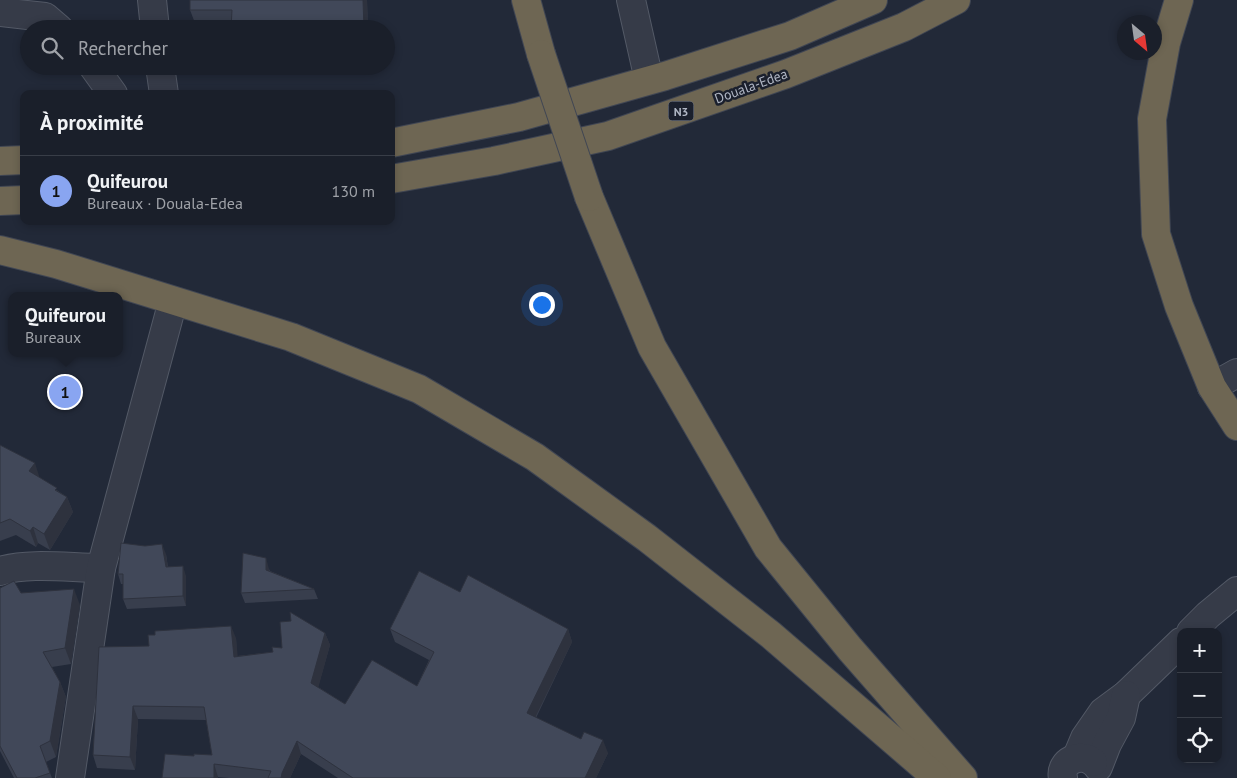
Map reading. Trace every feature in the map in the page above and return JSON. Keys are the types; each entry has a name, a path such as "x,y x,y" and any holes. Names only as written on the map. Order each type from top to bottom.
{"highway":[{"path":"526,0 541,54 589,197 652,347 768,548 850,649 963,778"},
{"path":"657,78 841,0"},
{"path":"395,142 519,117 657,78 790,36 873,0"},
{"name":"Douala-Edea","path":"395,177 494,160 616,134 786,74 904,27 956,0"},
{"path":"1179,0 1166,43 1152,119 1156,234 1179,306 1212,387 1237,426"},
{"path":"0,161 20,160"},
{"path":"0,201 20,200"},
{"path":"0,250 56,264 291,337 419,389 535,457 647,538 771,635 937,778"}],"street":[{"path":"152,0 155,20"},
{"path":"632,0 657,78"},
{"path":"0,12 49,15"},
{"path":"99,75 110,90"},
{"path":"161,75 163,90"},
{"path":"70,778 101,568 173,301"},
{"path":"1212,387 1237,373"},
{"path":"0,571 33,567 101,568"},
{"path":"1195,628 1237,591"},
{"path":"1085,770 1107,744 1120,718 1126,695 1177,646"}],"building":[{"path":"190,0 363,0 364,20 231,20 232,10 190,10"},
{"path":"0,445 35,463 29,471 57,488 55,490 67,497 44,534 33,527 30,531 10,519 0,523"},
{"path":"121,543 145,546 162,544 166,567 183,566 183,596 123,599 123,574 118,574"},
{"path":"243,553 266,558 266,570 314,589 241,593"},
{"path":"419,571 460,592 468,575 568,629 527,713 581,739 584,732 603,740 585,778 353,778 297,741 281,778 268,778 271,771 214,764 214,778 162,778 165,754 212,755 204,707 133,706 130,757 93,755 99,647 149,646 148,635 155,635 155,631 231,626 234,657 273,652 272,647 282,648 280,622 291,621 290,612 325,633 311,683 345,704 372,660 417,686 434,652 390,629"},
{"path":"14,581 21,593 74,589 65,648 43,652 60,682 50,741 40,746 50,773 35,778 17,778 0,746 0,588"}],"place":[{"name":"Quifeurou","path":"65,392"}]}
